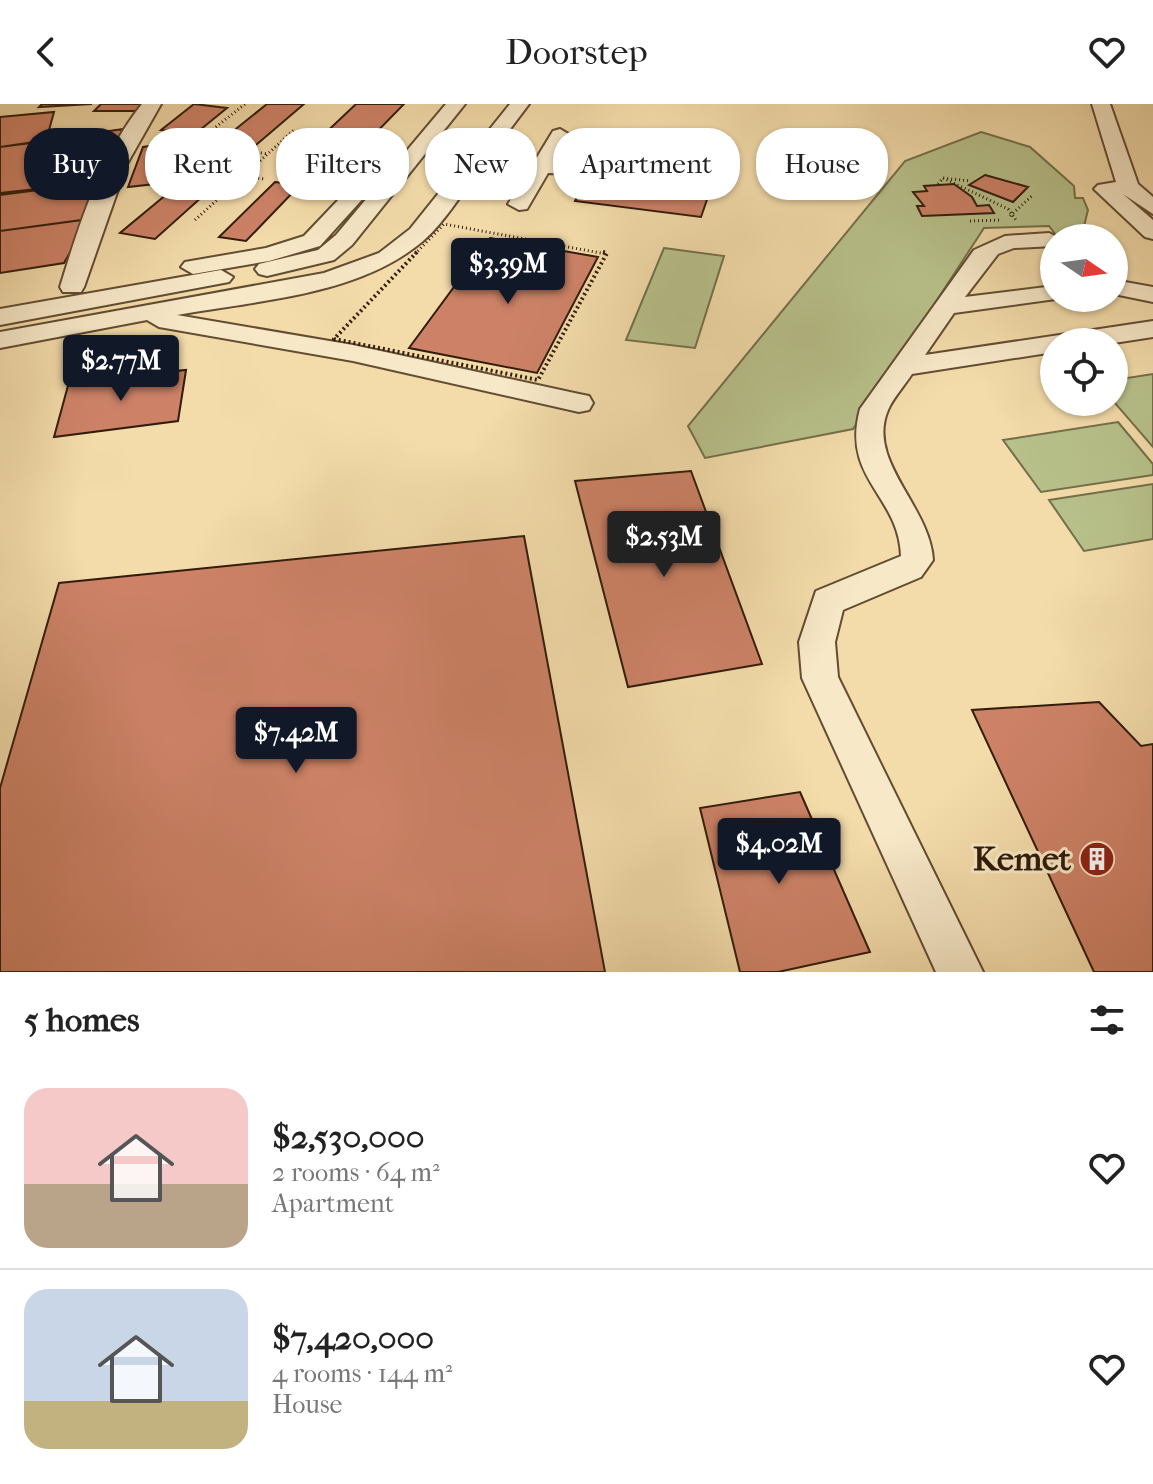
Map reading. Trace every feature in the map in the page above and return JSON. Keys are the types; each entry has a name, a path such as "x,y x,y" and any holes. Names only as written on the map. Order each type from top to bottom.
{"street":[{"path":"72,287 79,259 110,181 136,124 152,104"},
{"path":"0,300 279,252 312,241 439,104"},
{"path":"1101,104 1128,187 1153,208"},
{"path":"0,317 298,263 326,255 356,230 470,105 517,108"},
{"path":"501,128 517,108"},
{"path":"519,204 553,147"},
{"path":"537,165 553,168"},
{"path":"1128,187 1113,186 1105,191 1153,232"},
{"path":"0,340 329,279 387,258 418,234 444,200"},
{"path":"329,226 418,234"},
{"path":"960,972 820,678 817,642 828,601 909,568 917,560 915,534 879,474 866,429 903,367 991,247 1011,240 1040,240"},
{"path":"1128,288 1153,295"},
{"path":"945,307 1040,295"},
{"path":"138,315 353,353 579,403"},
{"path":"1128,333 1153,329"},
{"path":"903,367 1040,346"}],"path":[{"path":"215,128 245,104"},
{"path":"260,161 276,147"},
{"path":"260,153 268,154"},
{"path":"260,178 265,179"},
{"path":"943,178 971,181"},
{"path":"938,184 943,178"},
{"path":"943,178 1008,209 1017,221"},
{"path":"970,221 1008,219 1033,195"},
{"path":"195,220 217,200"},
{"path":"444,224 607,253 538,380 334,339 444,224"}],"green space":[{"path":"981,132 1030,147 1074,186 1075,198 1083,198 1088,210 1084,224 984,228 853,429 705,458 688,426 873,200 888,200 888,182 905,161"},
{"path":"664,248 724,256 695,348 626,340"},
{"path":"1153,374 1153,447 1126,416 1128,378"},
{"path":"1118,422 1153,464 1153,475 1041,492 1003,440"},
{"path":"1153,484 1153,539 1084,551 1049,500"}],"building":[{"path":"42,104 92,104 39,107"},
{"path":"101,104 142,104 136,111 94,111"},
{"path":"194,104 227,108 202,128 164,128"},
{"path":"267,104 304,104 260,142 260,128 237,128"},
{"path":"356,104 404,104 381,128 331,128"},
{"path":"54,112 50,128 24,128 24,144 0,147 0,117"},
{"path":"24,143 24,190 0,193 0,147"},
{"path":"143,147 145,185 129,187 129,184"},
{"path":"985,175 1028,187 1013,202 969,185"},
{"path":"276,182 276,200 286,200 246,241 219,237 260,200"},
{"path":"954,184 972,197 977,206 989,205 994,213 922,216 917,206 924,206 913,192 927,191 924,186"},
{"path":"24,192 24,200 95,200 89,219 0,231 0,195"},
{"path":"160,200 199,200 155,239 120,233"},
{"path":"576,200 707,200 701,217"},
{"path":"89,219 64,263 0,273 0,231"},
{"path":"490,238 598,257 537,373 409,348"},
{"path":"186,370 178,421 54,437 69,382"},
{"path":"691,471 762,664 628,687 575,481"},
{"path":"524,536 605,972 0,972 0,788 59,583"},
{"name":"Kemet","path":"1099,702 1141,746 1153,744 1153,972 1094,972 972,710"},
{"path":"800,792 870,952 778,972 740,972 700,808"}],"place":[{"name":"Kemet","path":"1097,859"}]}
